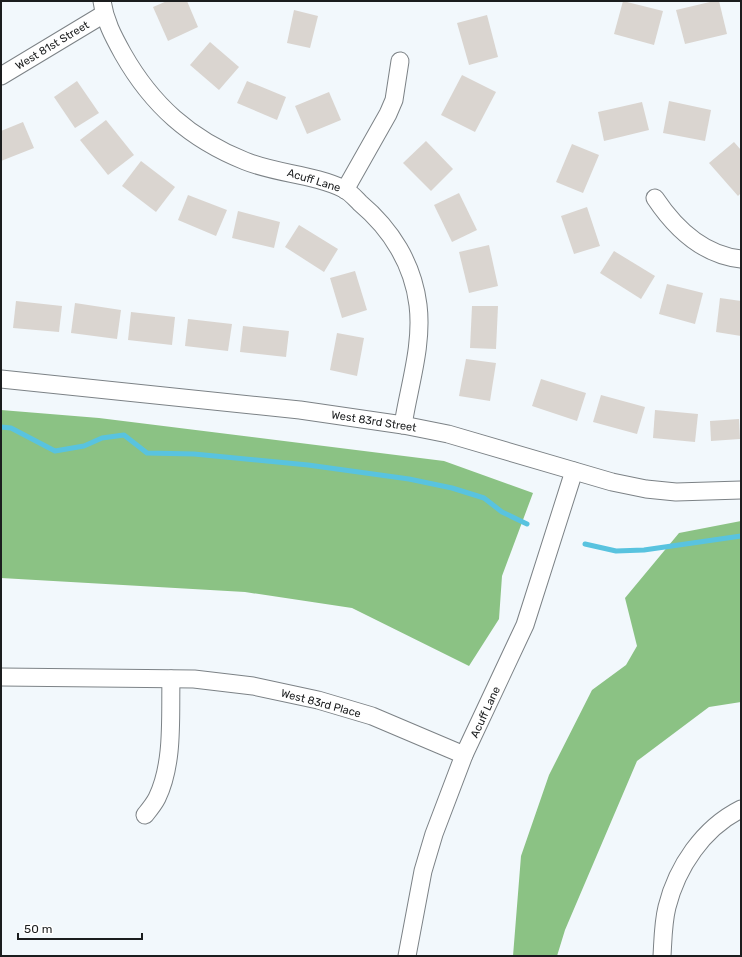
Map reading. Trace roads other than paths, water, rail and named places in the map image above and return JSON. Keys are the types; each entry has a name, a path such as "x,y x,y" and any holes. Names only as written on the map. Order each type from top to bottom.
{"street":[{"name":"West 81st Street","path":"1,76 103,7"},
{"name":"Acuff Lane","path":"103,7 109,29 136,76 159,105 180,124 212,146 246,162 299,174 345,190 368,209 392,236 407,264 416,290 419,326 416,357 402,425"},
{"path":"345,190 388,114 394,100 400,61"},
{"path":"655,198 668,218 686,235 711,251 741,259"},
{"name":"West 83rd Street","path":"1,379 292,409 402,425 448,434 612,482 646,489 676,492 741,490"},
{"name":"Acuff Lane","path":"407,956 423,871 434,834 464,755 525,625 574,471"},
{"name":"West 83rd Place","path":"1,677 194,679 253,686 318,700 388,722 464,755"},
{"path":"145,815 157,798 164,780 169,751 171,679"},
{"path":"662,956 667,907 676,878 692,852 712,829 741,809"}],"waterway":[{"path":"1,427 11,428 55,451 84,446 102,438 124,435 147,453 194,454 308,465 409,479 452,488 484,498 502,512 527,524"},
{"path":"585,544 616,551 644,550 741,536"}]}
